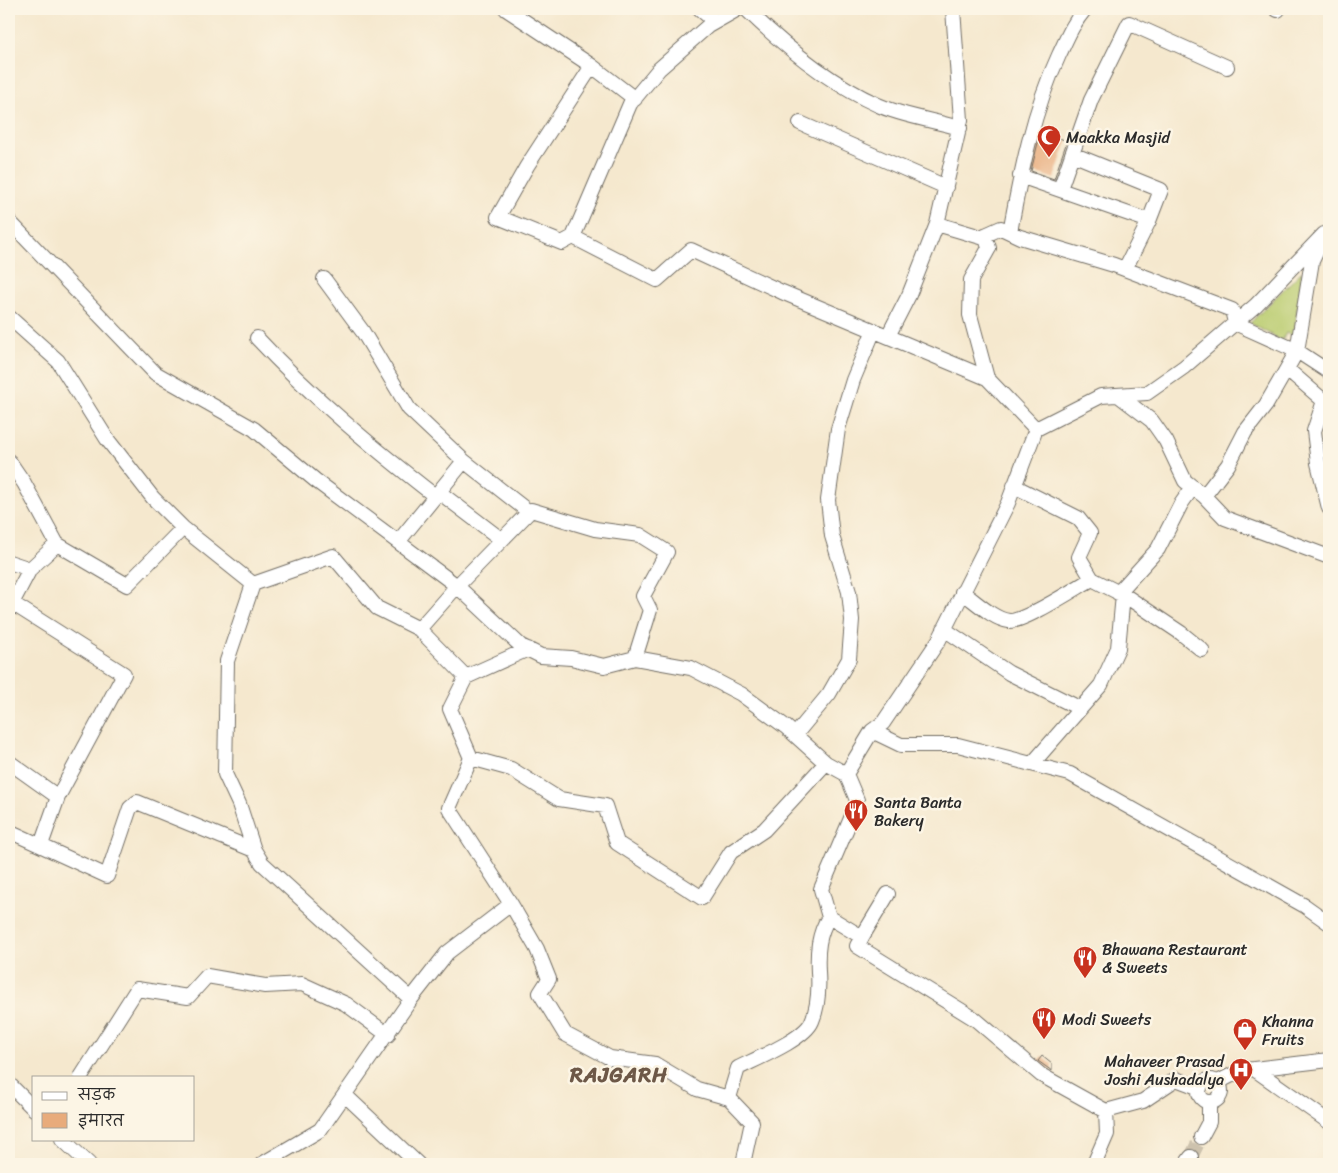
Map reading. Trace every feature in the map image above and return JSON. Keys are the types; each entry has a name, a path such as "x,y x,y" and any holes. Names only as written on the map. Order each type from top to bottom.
{"street":[{"path":"507,9 592,66 635,99"},
{"path":"700,9 715,22"},
{"path":"592,66 498,217 562,242 573,236 630,104 659,70 715,22 738,9"},
{"path":"746,9 775,38 836,82 880,106 960,128"},
{"path":"888,336 908,295 937,224 960,128 953,9"},
{"path":"1010,232 1020,176 1044,88 1074,22 1085,9"},
{"path":"1060,189 1091,100 1129,24 1228,67"},
{"path":"800,123 946,187"},
{"path":"1072,154 1161,190 1149,221 1125,269"},
{"path":"1020,176 1149,221"},
{"path":"9,221 26,241 105,319 156,373 254,429 315,480 457,586 521,646 541,656 571,658 604,666 635,658 690,668 742,694 826,762 846,774 857,800 855,809 821,888 829,917 862,937"},
{"path":"937,224 981,237 1001,228 1125,269 1232,310 1236,323 1297,350 1329,372"},
{"path":"846,774 872,731 883,723 944,629 1008,503 1036,429 1101,396 1147,393 1184,368 1236,323 1327,231"},
{"path":"1204,496 1228,466 1245,432 1266,406 1297,350 1312,261 1327,231"},
{"path":"985,235 989,248 971,280 970,315 987,378"},
{"path":"573,236 657,280 691,250 782,292 987,378 1036,429"},
{"path":"324,280 363,332 409,409 464,462 529,512"},
{"path":"9,317 58,361 107,439 153,498 183,528 253,584"},
{"path":"795,735 829,694 849,659 852,620 850,601 832,536 828,500 838,429 853,380 874,330"},
{"path":"257,338 286,370 339,419 437,494 502,540"},
{"path":"1287,369 1324,401 1314,430 1318,463 1329,508"},
{"path":"1118,395 1152,421 1166,441 1185,481 1204,496 1225,518 1327,552"},
{"path":"9,461 24,482 57,544 127,585 183,528"},
{"path":"398,542 464,462"},
{"path":"1014,486 1078,518 1090,533 1079,557 1092,579 1120,594 1181,633 1202,650"},
{"path":"1032,764 1100,685 1118,648 1120,594 1158,549 1181,504 1193,487"},
{"path":"419,629 457,586 531,510 595,529 640,535 667,552 644,596 650,610 635,658"},
{"path":"41,846 58,797 124,674 10,606 30,569 57,544"},
{"path":"253,584 333,556 377,608 419,629 466,677"},
{"path":"9,562 30,569"},
{"path":"962,592 997,616 1009,621 1025,617 1092,579"},
{"path":"253,584 227,661 225,774 239,804 254,850 262,863 412,999"},
{"path":"944,629 1009,673 1079,708"},
{"path":"528,649 466,677 450,709 471,758 449,808 511,904 537,949 549,979 540,993 565,1034 610,1058 655,1064 697,1089 729,1098 752,1122 743,1164"},
{"path":"872,731 900,745 958,745 1070,774 1306,906 1329,923"},
{"path":"471,758 511,769 559,799 605,806 617,843 702,898 731,852 764,830 826,762"},
{"path":"9,762 58,797"},
{"path":"9,831 107,876 130,808 137,802 254,850"},
{"path":"888,894 857,946 975,1018 1041,1075 1106,1111 1143,1101 1176,1079 1200,1088"},
{"path":"262,1164 320,1130 412,999 447,953 511,904"},
{"path":"729,1098 738,1068 791,1042 812,1022 819,985 817,956 821,929 829,917"},
{"path":"82,1076 137,988 188,997 207,976 265,986 302,984 346,1004 388,1035"},
{"path":"1209,1102 1200,1095 1200,1088 1207,1080 1218,1082 1242,1070 1329,1060"},
{"path":"1254,1069 1329,1122"},
{"path":"1209,1102 1216,1100 1220,1095 1221,1088 1218,1082"},
{"path":"9,1084 32,1107"},
{"path":"344,1095 418,1164"},
{"path":"1201,1137 1209,1122 1209,1102"},
{"path":"1094,1164 1107,1134 1106,1111"},
{"path":"63,1140 89,1164"}],"green space":[{"path":"1302,271 1294,336 1286,333 1282,341 1250,323"}],"building":[{"name":"Maakka Masjid","path":"1041,131 1067,141 1054,179 1031,171"},
{"path":"1042,1056 1052,1064 1052,1071 1038,1061"}],"tunnel":[{"path":"1191,1157 1201,1137"}],"place":[{"name":"Maakka Masjid","path":"1049,158"},
{"name":"Santa Banta Bakery","path":"856,832"},
{"name":"Bhawana Restaurant & Sweets","path":"1085,979"},
{"name":"Modi Sweets","path":"1044,1040"},
{"name":"Khanna Fruits","path":"1245,1051"},
{"name":"Mahaveer Prasad Joshi Aushadalya","path":"1241,1091"}],"district":[{"name":"RAJGARH","path":"619,1075"}]}
